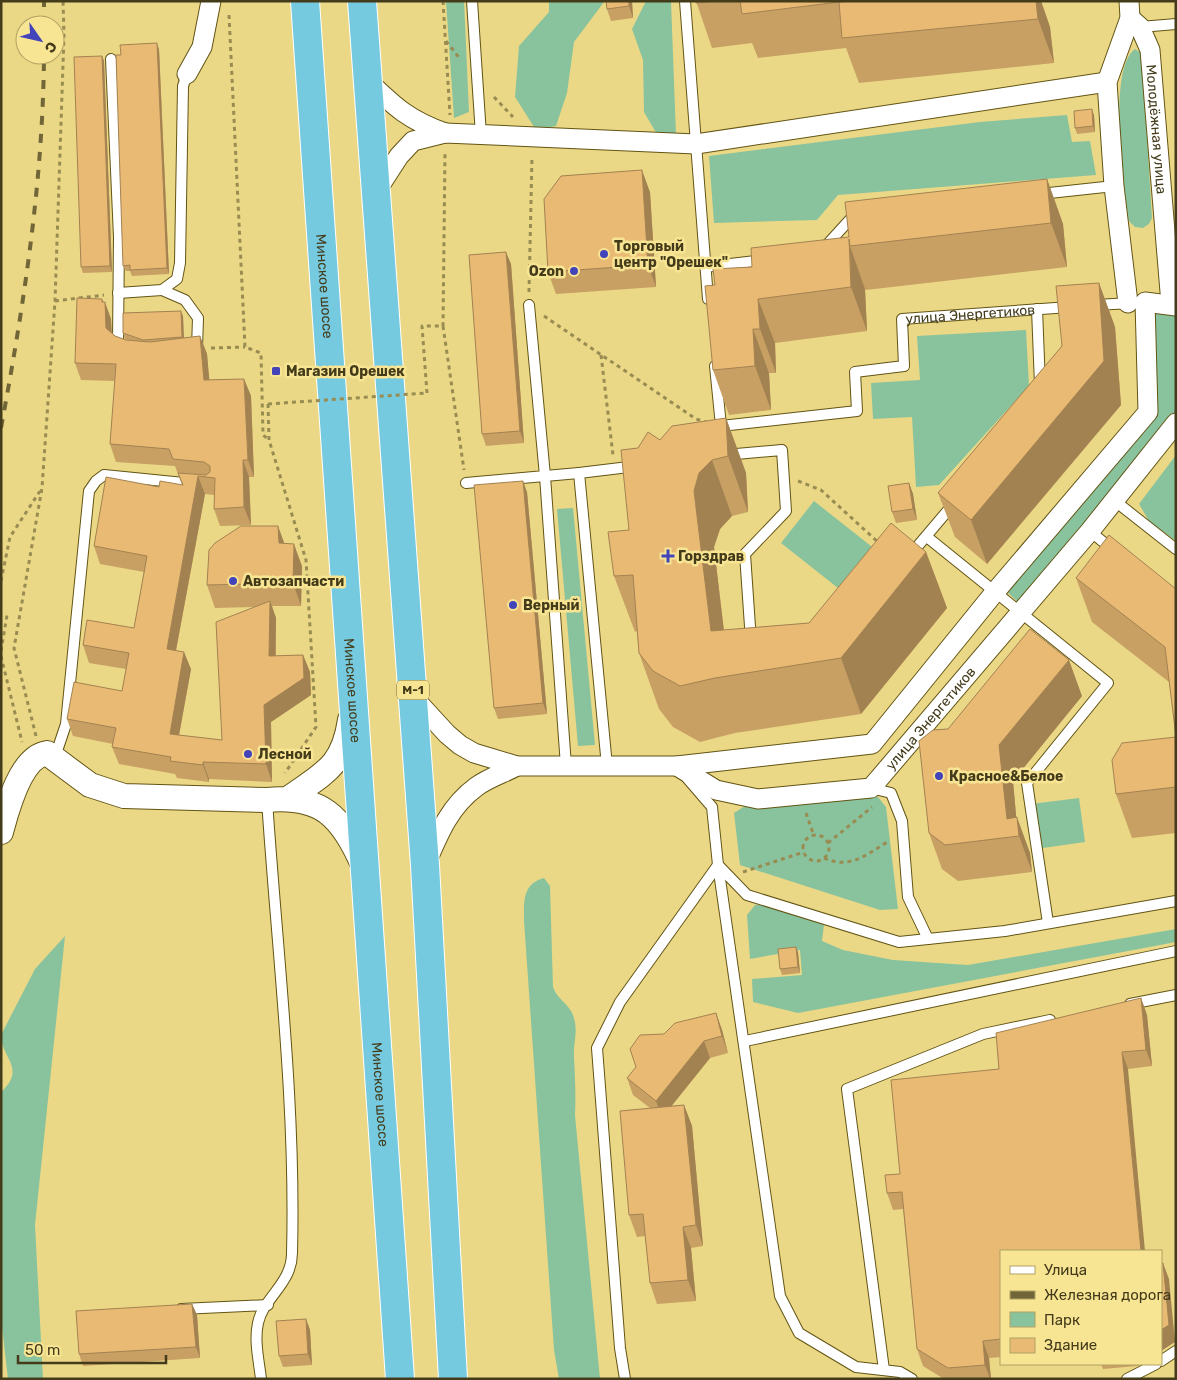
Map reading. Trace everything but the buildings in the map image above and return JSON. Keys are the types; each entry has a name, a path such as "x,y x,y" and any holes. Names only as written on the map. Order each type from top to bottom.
{"highway":[{"name":"Минское шоссе","path":"306,1 400,1379"},
{"name":"М-1","path":"362,1 414,697 453,1379"}],"street":[{"path":"187,74 202,47 211,1"},
{"path":"414,697 447,734 460,745 474,753 517,766 677,766 872,744 995,592 1148,412 1136,302 1119,228 1114,186 1107,82 1133,15"},
{"name":"Молодёжная улица","path":"1133,15 1150,50 1170,229 1173,305"},
{"path":"368,81 398,111 417,123 445,133 696,144 1107,82"},
{"path":"377,190 399,156 413,141 445,133"},
{"name":"улица Энергетиков","path":"1136,302 1173,305"},
{"name":"улица Энергетиков","path":"871,788 1090,531 1176,423"},
{"path":"278,799 330,769 336,761 344,749 348,735 353,698"},
{"path":"1,832 19,780 39,753 90,785 124,796 278,799 321,808 335,817 352,840 367,876"},
{"path":"425,865 442,825 459,802 476,786 517,766"},
{"path":"677,766 716,790 758,799 871,788"}],"lane":[{"path":"472,1 481,135"},
{"path":"684,1 709,307"},
{"path":"1133,15 1176,24"},
{"path":"111,59 119,237 118,342 124,349 137,353"},
{"path":"162,290 177,279 180,262 183,86 187,74"},
{"path":"1027,195 1114,186"},
{"path":"810,254 820,252 854,214 864,214"},
{"path":"705,267 772,258"},
{"path":"118,293 162,290 185,300 198,318 193,348"},
{"name":"улица Энергетиков","path":"720,444 857,411 855,372 904,366 902,319 1136,302"},
{"path":"529,306 545,476 566,766"},
{"path":"1037,309 1041,393"},
{"path":"714,357 720,444 782,450 786,511 745,554 752,651"},
{"path":"466,483 644,465"},
{"path":"579,473 607,766"},
{"path":"39,753 66,724 89,492 96,481 104,475 201,485"},
{"path":"903,564 959,497"},
{"path":"1115,501 1176,549"},
{"path":"1090,531 1126,560"},
{"path":"927,537 1108,683 1027,783 1048,923"},
{"path":"677,766 712,807 718,865 745,1040 780,1296 799,1334 856,1367 900,1372 912,1379"},
{"path":"871,788 891,793 902,821 908,897 928,939"},
{"path":"261,1379 256,1337 258,1320 284,1282 292,1256 291,1114 278,799"},
{"path":"718,865 747,895 899,942 1005,931 1176,901"},
{"path":"625,1379 620,1348 597,1048 620,1002 718,865"},
{"path":"745,1040 1176,951"},
{"path":"1118,1007 1176,995"},
{"path":"884,1370 846,1089 983,1034 1060,1018"},
{"path":"168,1310 268,1305"},
{"path":"1162,1360 1176,1351"},
{"path":"1127,1379 1154,1365"}],"path":[{"path":"39,753 14,648 42,488 55,301 64,45 63,1"},
{"path":"443,1 451,112 445,133 443,326 466,483"},
{"path":"229,11 245,348"},
{"path":"446,41 477,80 532,137 529,306 696,419 720,444"},
{"path":"55,301 118,293"},
{"path":"278,799 316,727 306,560 270,440 268,404 427,393 422,326 443,326"},
{"path":"193,348 245,348 260,353 263,435 270,440"},
{"path":"601,354 614,468"},
{"path":"804,483 821,490 885,548"},
{"path":"1,581 10,537 42,488"},
{"path":"1,651 7,615"},
{"path":"1,656 23,740 39,753"},
{"path":"828,843 891,793"},
{"path":"804,852 812,860 824,858 836,863 850,863 903,834"},
{"path":"804,852 806,840 814,836 822,837 828,843 828,851 824,858"},
{"path":"729,876 804,852"}],"green space":[{"path":"446,1 464,1 469,112 454,118"},
{"path":"549,1 604,2 574,42 567,93 556,126 536,130 515,97 519,46 549,12"},
{"path":"646,1 671,1 676,135 658,136 644,112 643,60 632,29"},
{"path":"1135,49 1141,53 1152,218 1149,224 1143,228 1135,227 1129,221 1121,157 1119,104 1122,80 1126,61"},
{"path":"1067,115 1072,142 1090,141 1096,175 838,195 817,220 714,223 709,156 980,122"},
{"path":"1169,312 1176,315 1176,412 1110,495 1018,602 1006,591 1155,414 1153,313"},
{"path":"1026,330 1029,386 939,485 916,487 912,417 873,419 871,383 920,380 917,336"},
{"path":"1176,455 1176,541 1149,521 1139,504"},
{"path":"814,501 876,550 843,592 781,543"},
{"path":"573,508 595,745 578,746 557,509"},
{"path":"863,794 878,797 886,807 898,909 880,910 740,865 734,813 745,806"},
{"path":"1079,798 1085,842 1036,849 1031,804"},
{"path":"544,878 550,886 553,987 557,995 571,1011 576,1026 574,1051 575,1115 600,1379 559,1379 554,1350 524,921 528,889"},
{"path":"755,905 764,905 824,925 822,941 843,950 893,960 968,965 1176,929 1176,942 798,1013 753,1002 752,979 802,975 800,950 750,959 747,915"},
{"path":"65,936 35,1225 43,1379 8,1379 1,1318 1,1092 12,1076 12,1069 2,1043 1,1035 35,969"}],"railway":[{"path":"44,1 44,15"},
{"path":"1,428 31,242 40,149 44,65"}],"place":[{"name":"Торговый центр \"Орешек\"","path":"604,254"},
{"name":"Ozon","path":"574,271"},
{"name":"Магазин Орешек","path":"276,371"},
{"name":"Горздрав","path":"668,556"},
{"name":"Автозапчасти","path":"233,581"},
{"name":"Верный","path":"513,605"},
{"name":"Лесной","path":"248,754"},
{"name":"Красное&Белое","path":"939,776"}]}
